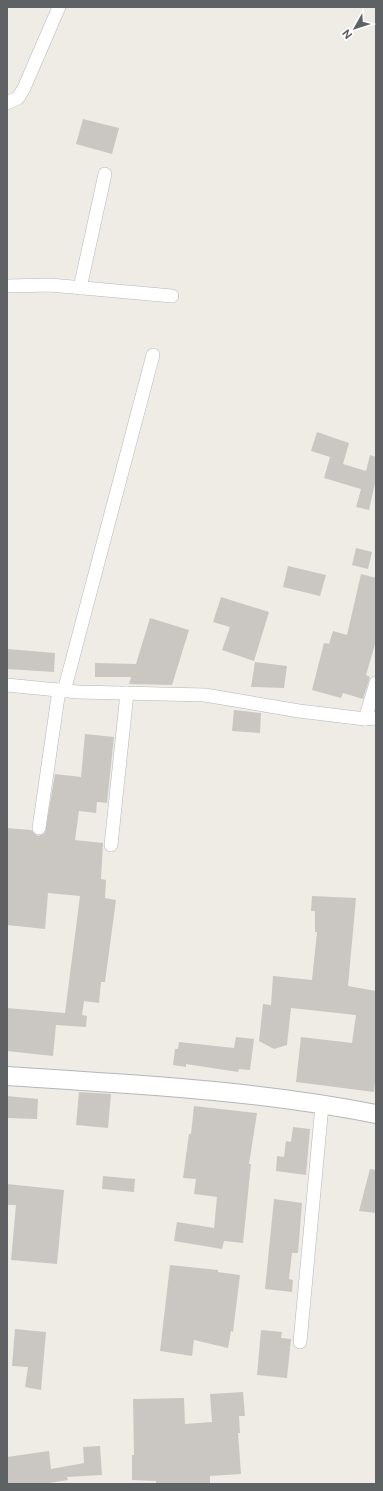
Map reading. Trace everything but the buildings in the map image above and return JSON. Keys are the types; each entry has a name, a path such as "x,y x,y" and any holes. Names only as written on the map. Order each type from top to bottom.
{"street":[{"path":"7,103 18,98 24,88 59,7"},
{"path":"80,288 105,174"},
{"path":"7,286 50,285 172,296"},
{"path":"39,828 62,690 153,355"},
{"path":"7,685 62,690 205,695 300,710 371,718 376,684"},
{"path":"111,845 127,693"},
{"path":"7,1076 169,1086 322,1105 376,1114"},
{"path":"300,1342 322,1105"}]}
